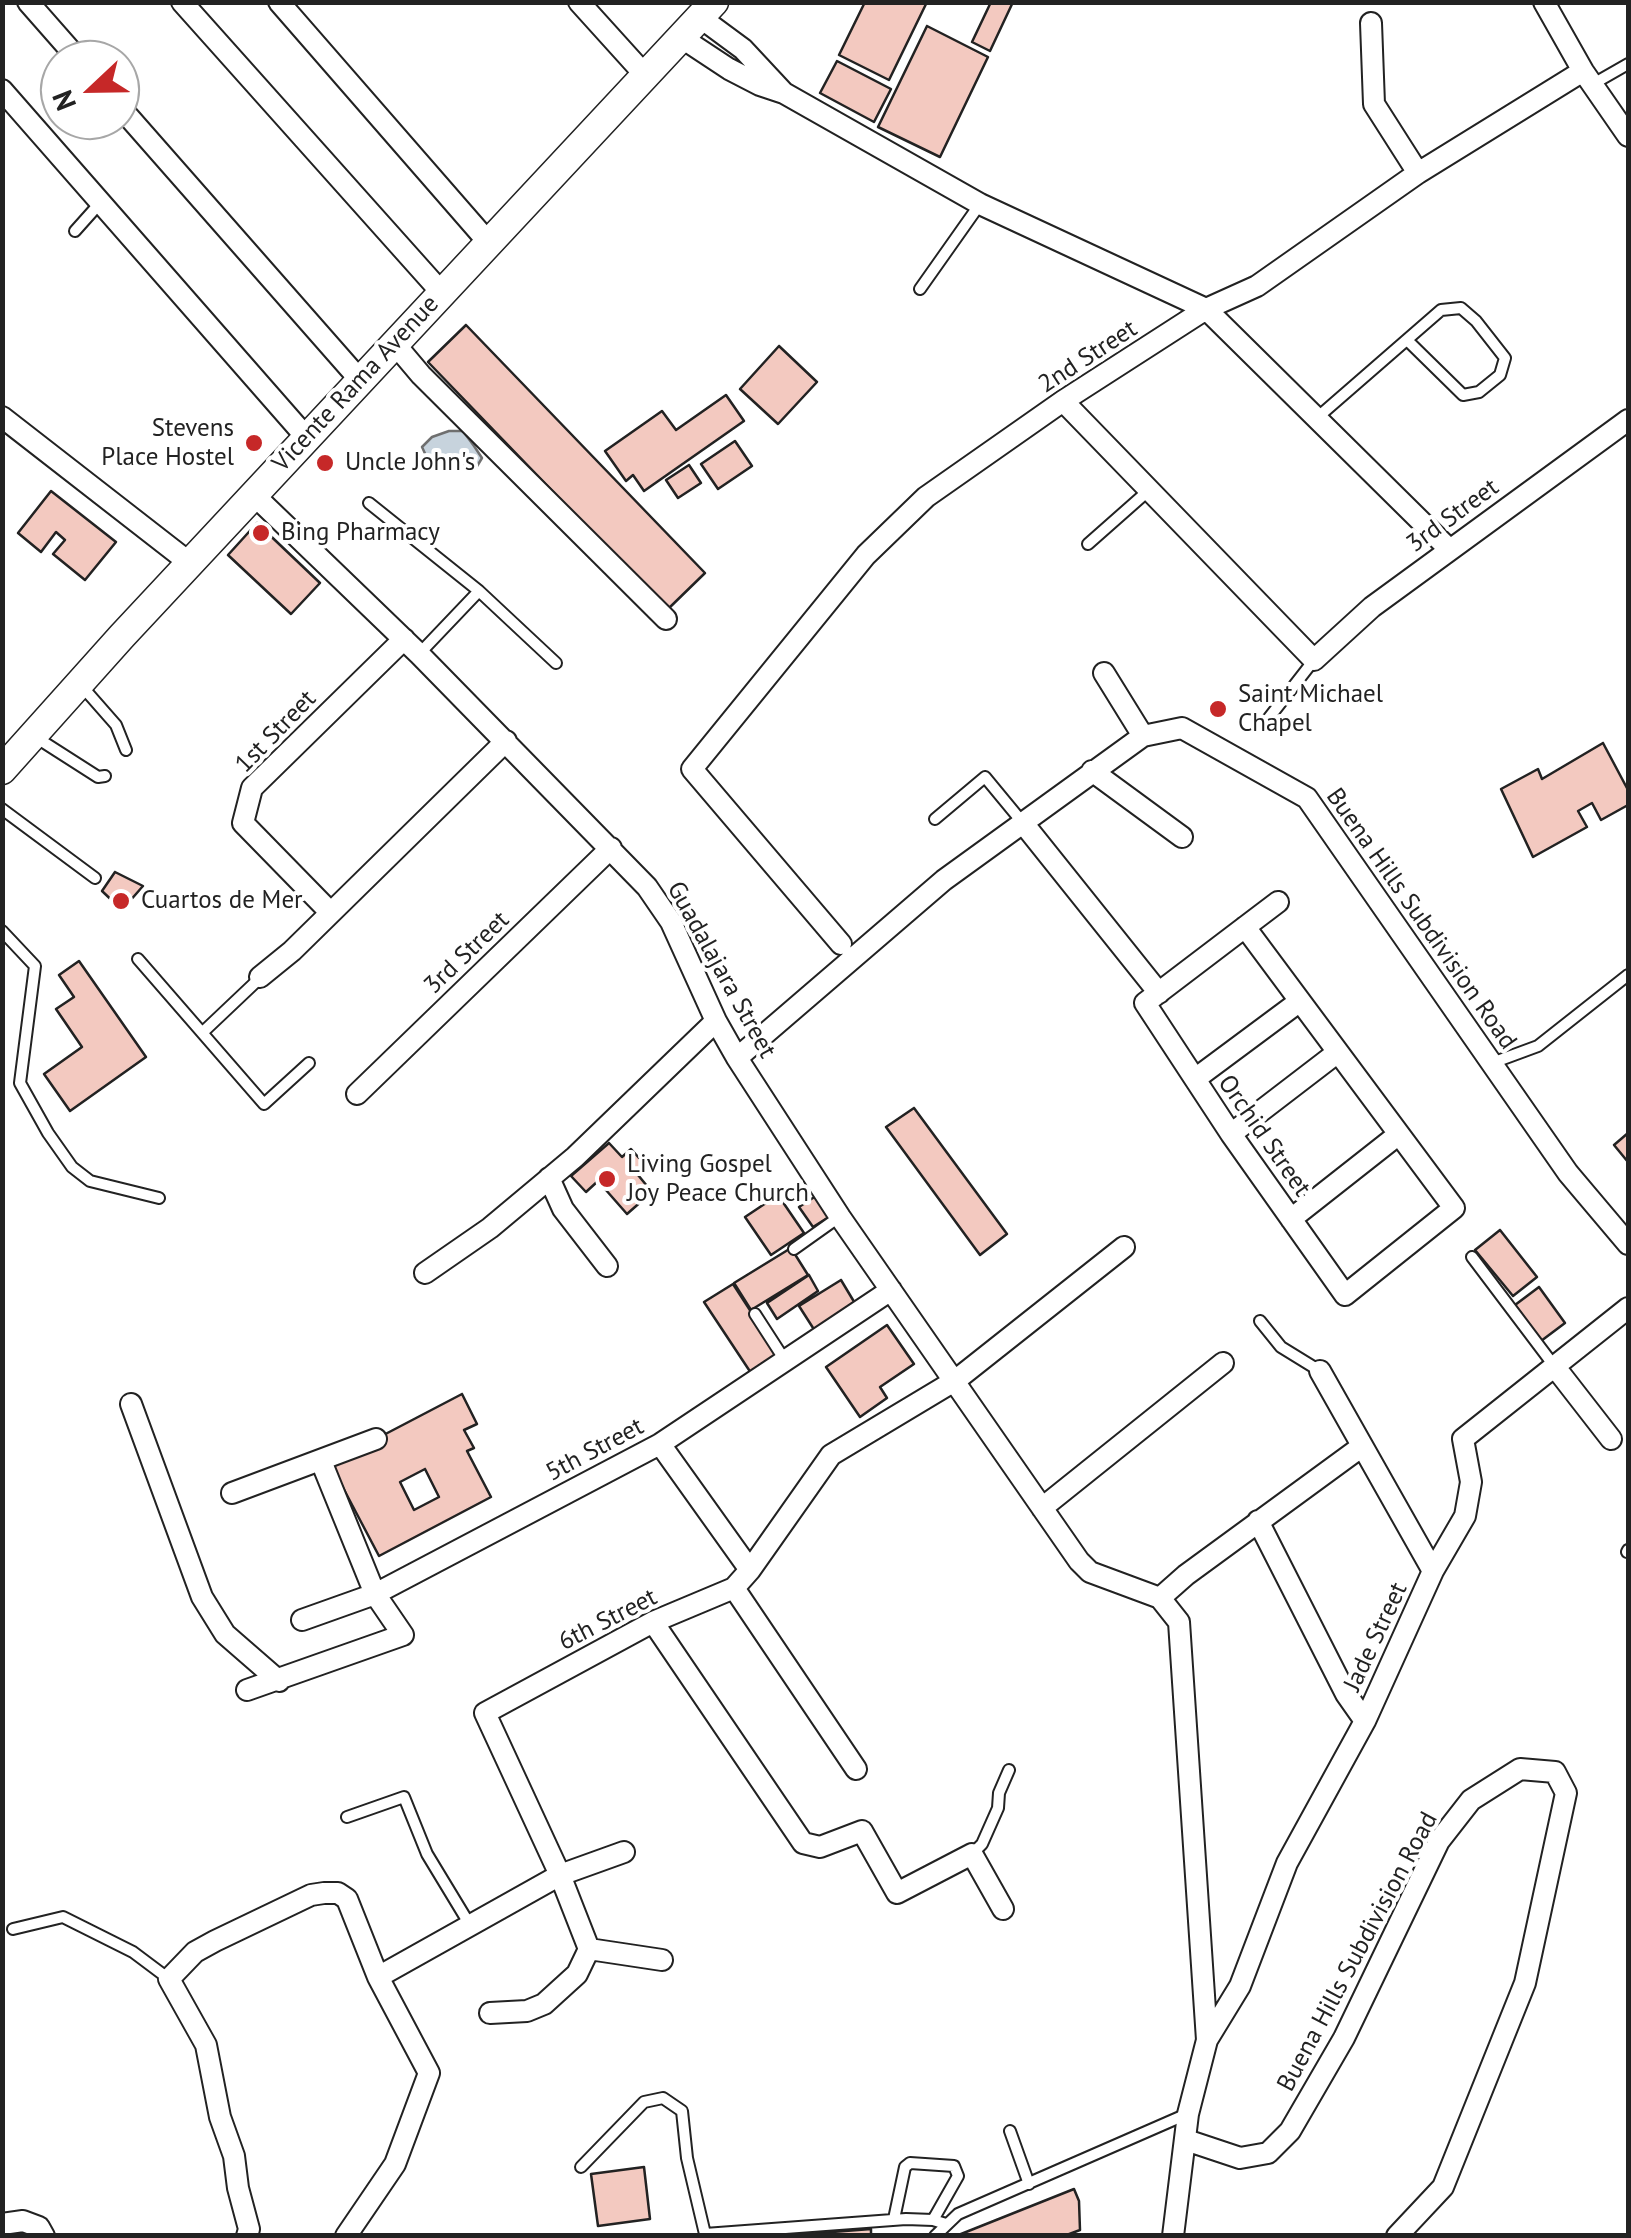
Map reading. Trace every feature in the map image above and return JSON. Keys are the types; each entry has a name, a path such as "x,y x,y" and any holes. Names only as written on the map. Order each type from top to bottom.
{"main road":[{"name":"Vicente Rama Avenue","path":"15,749 699,20"}],"street":[{"path":"28,2 61,40"},
{"path":"182,2 442,293"},
{"path":"279,2 489,243"},
{"path":"579,2 645,75"},
{"path":"1544,2 1628,136"},
{"path":"699,20 743,49 784,92 980,204 1206,310 1449,549"},
{"path":"1371,23 1374,104 1418,174"},
{"name":"2nd Street","path":"841,944 692,769 866,554 926,497 1063,401 1206,310 1257,286 1418,174 1588,77"},
{"path":"2,90 306,437"},
{"path":"140,130 360,380"},
{"path":"394,343 421,375 666,619"},
{"path":"1063,401 1314,660"},
{"path":"2,417 191,564"},
{"name":"3rd Street","path":"1314,660 1372,607 1628,420"},
{"name":"Guadalajara Street","path":"254,494 412,646 647,887 671,922 737,1058 840,1217 1042,1508 1090,1572 1160,1598"},
{"name":"1st Street","path":"330,912 243,823 252,788 412,646"},
{"path":"737,1058 944,880 1144,736 1104,672"},
{"name":"Buena Hills Subdivision Road","path":"1144,736 1182,728 1307,798 1568,1172 1628,1244"},
{"path":"260,977 506,741"},
{"path":"1092,771 1182,837"},
{"name":"Orchid Street","path":"1023,824 1152,998 1195,1079 1345,1295 1454,1208 1399,1134"},
{"name":"3rd Street","path":"358,1094 610,848"},
{"path":"1152,998 1278,902"},
{"path":"1245,927 1399,1134 1291,1219"},
{"path":"1195,1079 1300,1001"},
{"path":"424,1273 490,1228 575,1157 716,1021"},
{"path":"1231,1134 1338,1052"},
{"path":"549,1178 564,1209 606,1266"},
{"name":"6th Street","path":"589,1949 560,1875 485,1712 653,1622 734,1588 831,1455 956,1380 1124,1247"},
{"name":"5th Street","path":"302,1620 376,1594 660,1444 891,1290"},
{"name":"Jade Street","path":"1207,2040 1240,1986 1287,1863 1365,1721 1434,1571 1465,1516 1471,1482 1463,1439 1628,1308"},
{"path":"1042,1508 1223,1362"},
{"path":"1555,1367 1610,1440"},
{"path":"1320,1371 1434,1571"},
{"path":"131,1404 202,1598 224,1634 279,1682"},
{"path":"232,1493 376,1439"},
{"path":"660,1444 750,1570"},
{"path":"1173,2236 1188,2114 1207,2040 1179,1622 1160,1598 1361,1447"},
{"path":"246,1690 279,1682 403,1636 376,1594 322,1460"},
{"path":"1258,1521 1346,1694 1365,1721"},
{"path":"734,1588 856,1769"},
{"path":"653,1622 803,1843 820,1847 862,1831 897,1893 972,1854 1003,1909"},
{"name":"Buena Hills Subdivision Road","path":"1186,2140 1240,2158 1268,2152 1290,2131 1344,2038 1439,1841 1471,1800 1520,1769 1555,1772 1566,1792 1525,1983 1443,2186 1397,2236"},
{"path":"378,1977 560,1875 624,1852"},
{"path":"254,2233 206,2045 168,1979 205,1947 324,1892 338,1893 347,1899 378,1977 429,2072 395,2164 346,2236"},
{"path":"490,2013 527,2011 544,2004 577,1974 589,1949 662,1960"},
{"path":"2,2224 22,2221 39,2227 44,2236"}],"lane":[{"path":"1588,77 1628,64"},
{"path":"75,231 100,202"},
{"path":"920,289 980,204"},
{"path":"1318,417 1442,310 1461,308 1505,358 1500,375 1478,392 1462,395 1408,341"},
{"path":"1088,544 1148,491"},
{"path":"369,503 479,591 556,663"},
{"path":"412,646 479,591"},
{"path":"1268,718 1314,660"},
{"path":"80,684 116,725 126,750"},
{"path":"15,749 74,763 105,776"},
{"path":"935,819 985,776 1023,824"},
{"path":"2,808 95,878"},
{"path":"2,932 34,966 20,1082 48,1133 72,1166 90,1181 160,1198"},
{"path":"138,958 264,1104 309,1063"},
{"path":"1492,1063 1538,1046 1628,975"},
{"path":"204,1032 260,977"},
{"path":"794,1249 840,1217"},
{"path":"1472,1257 1555,1367"},
{"path":"755,1314 786,1362"},
{"path":"1260,1322 1281,1347 1320,1371"},
{"path":"972,1854 982,1844 998,1808 999,1793 1009,1770"},
{"path":"347,1816 404,1796 427,1854 470,1926"},
{"path":"13,1929 63,1917 134,1952 168,1979"},
{"path":"581,2167 644,2102 663,2098 682,2111 686,2158 705,2234 894,2220 934,2220 946,2224"},
{"path":"934,2236 958,2214 1188,2114"},
{"path":"1010,2131 1028,2184"},
{"path":"894,2220 905,2167 910,2163 954,2166 958,2176 934,2220"}],"shaded area":[{"path":"463,431 474,446 482,458 476,468 466,469 450,457 438,464 428,460 422,447 432,437"}],"building":[{"path":"865,2 927,2 889,80 839,55"},
{"path":"991,2 1013,2 990,51 972,42"},
{"path":"927,26 988,57 940,157 878,127"},
{"path":"837,61 891,89 874,122 820,93"},
{"path":"466,325 705,573 667,610 428,362"},
{"path":"779,346 817,382 778,424 740,389"},
{"path":"726,395 744,421 644,491 633,475 626,481 605,451 662,411 676,430"},
{"path":"735,441 752,466 718,489 701,464"},
{"path":"689,465 701,483 678,498 666,480"},
{"path":"51,491 116,542 85,580 53,554 65,540 56,532 41,552 18,533"},
{"path":"257,523 320,583 291,614 228,555"},
{"path":"1603,743 1628,790 1628,805 1601,820 1592,803 1578,811 1587,827 1533,857 1501,789 1538,769 1542,779"},
{"name":"Cuartos de Mer","path":"115,872 143,886 122,910 102,891"},
{"path":"79,961 146,1057 70,1111 44,1074 82,1047 56,1009 74,997 59,975"},
{"path":"914,1108 1007,1234 980,1255 886,1127"},
{"path":"1628,1133 1628,1162 1614,1145"},
{"name":"Living Gospel Joy Peace Church","path":"609,1143 622,1157 631,1149 647,1167 638,1175 652,1192 627,1214 598,1181 586,1192 571,1176"},
{"path":"819,1194 832,1215 813,1227 799,1207"},
{"path":"778,1195 804,1233 771,1255 745,1217"},
{"path":"1500,1230 1537,1277 1513,1296 1475,1250"},
{"path":"791,1248 808,1275 751,1310 734,1283"},
{"path":"809,1275 818,1291 777,1319 767,1303"},
{"path":"841,1280 856,1305 815,1331 799,1306"},
{"path":"733,1284 781,1358 753,1376 704,1302"},
{"path":"1539,1287 1565,1323 1541,1341 1515,1305"},
{"path":"887,1325 914,1364 880,1387 887,1398 860,1417 826,1367"},
{"path":"462,1394 477,1424 464,1430 474,1448 467,1451 491,1497 379,1556 330,1463","holes":["425,1469 439,1497 414,1510 400,1482"]},
{"path":"644,2167 650,2219 598,2226 591,2174"},
{"path":"1074,2189 1079,2201 1080,2230 1064,2236 956,2236"},
{"path":"871,2229 871,2236 781,2236"}],"place":[{"name":"Stevens Place Hostel","path":"254,443"},
{"name":"Uncle John's","path":"325,463"},
{"name":"Bing Pharmacy","path":"261,533"},
{"name":"Saint Michael Chapel","path":"1218,709"},
{"name":"Cuartos de Mer","path":"121,901"},
{"name":"Living Gospel Joy Peace Church","path":"607,1179"}]}
